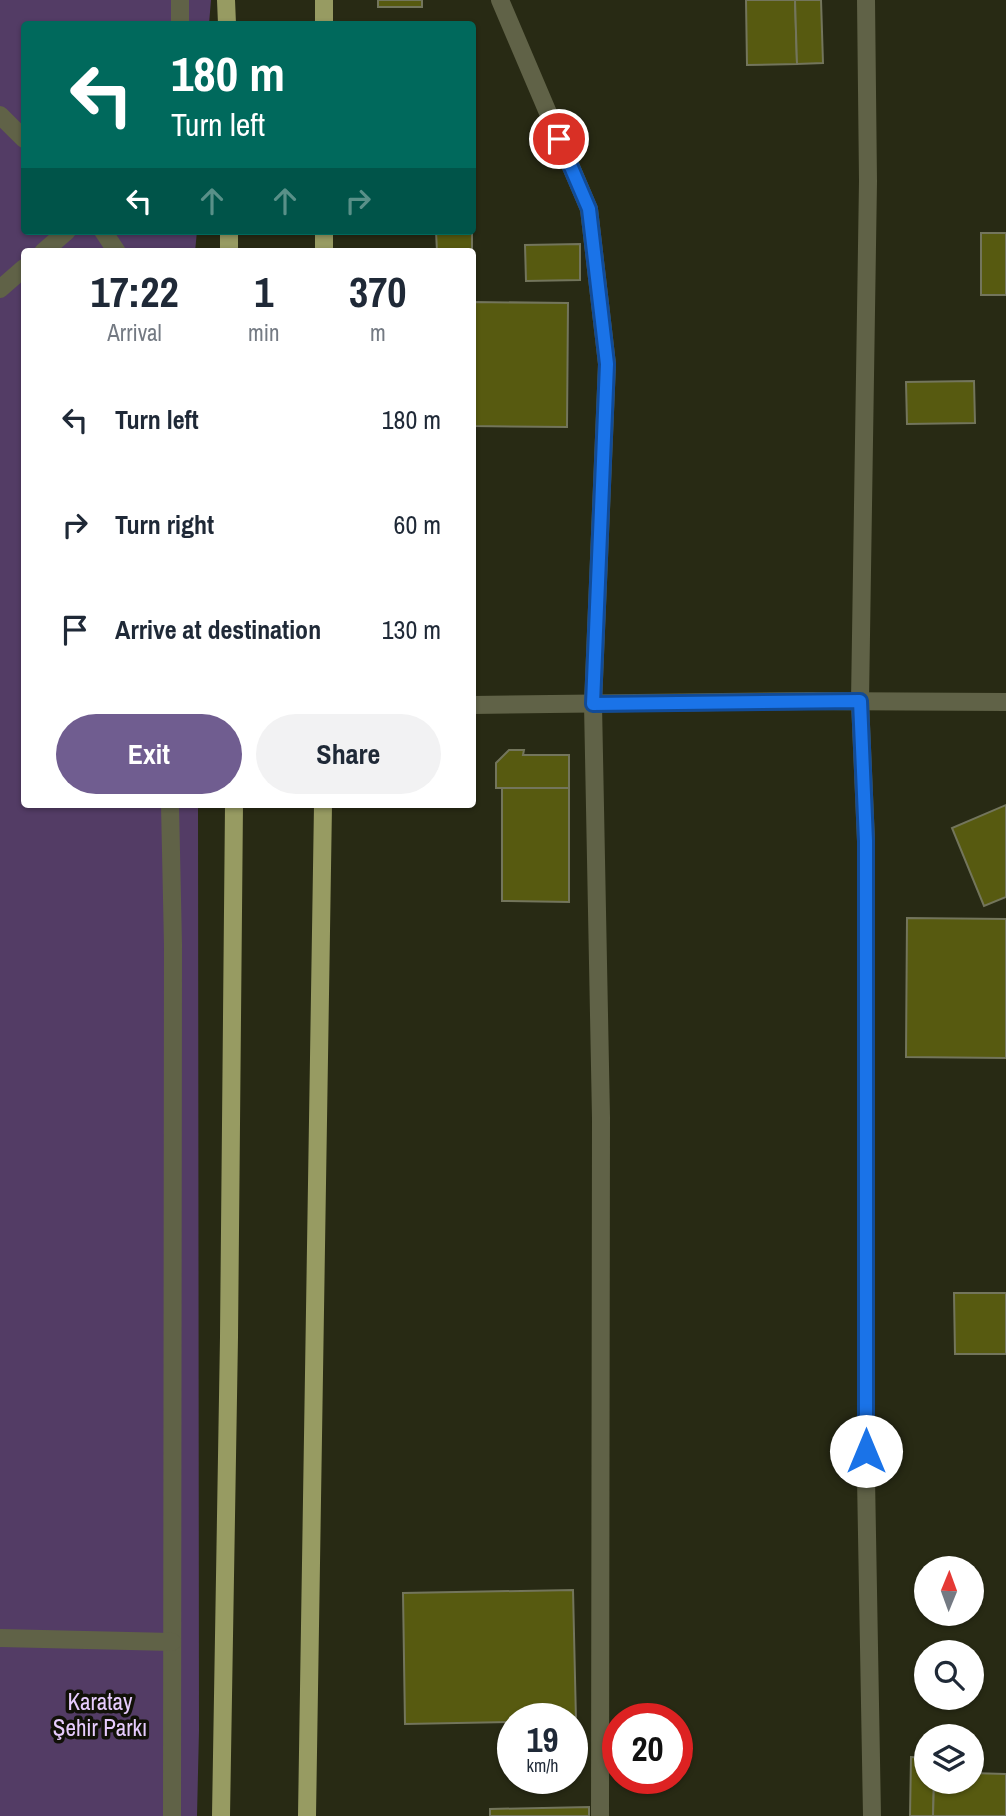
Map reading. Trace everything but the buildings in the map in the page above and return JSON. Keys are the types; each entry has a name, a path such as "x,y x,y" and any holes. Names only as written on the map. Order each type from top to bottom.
{"main road":[{"path":"226,0 226,21"},
{"path":"324,0 324,21"},
{"path":"221,1816 234,808"},
{"path":"307,1816 323,808"}],"lane":[{"path":"180,0 180,21"},
{"path":"500,0 589,209 607,364 593,704 601,1118 600,1816"},
{"path":"866,0 868,181 860,701 866,841 866,1478 872,1816"},
{"path":"0,115 21,136"},
{"path":"48,248 62,235"},
{"path":"0,289 21,271"},
{"path":"476,705 1006,702"},
{"path":"170,808 173,944 172,1816"},
{"path":"0,1638 172,1642"}],"green space":[{"name":"Karatay Şehir Parkı","path":"0,0 211,0 209,21 21,21 21,235 197,235 195,248 21,248 21,808 198,808 197,1816 0,1816"}],"route":[{"path":"559,139 589,209 607,364 593,704 860,701 866,841 866,1451"}]}
